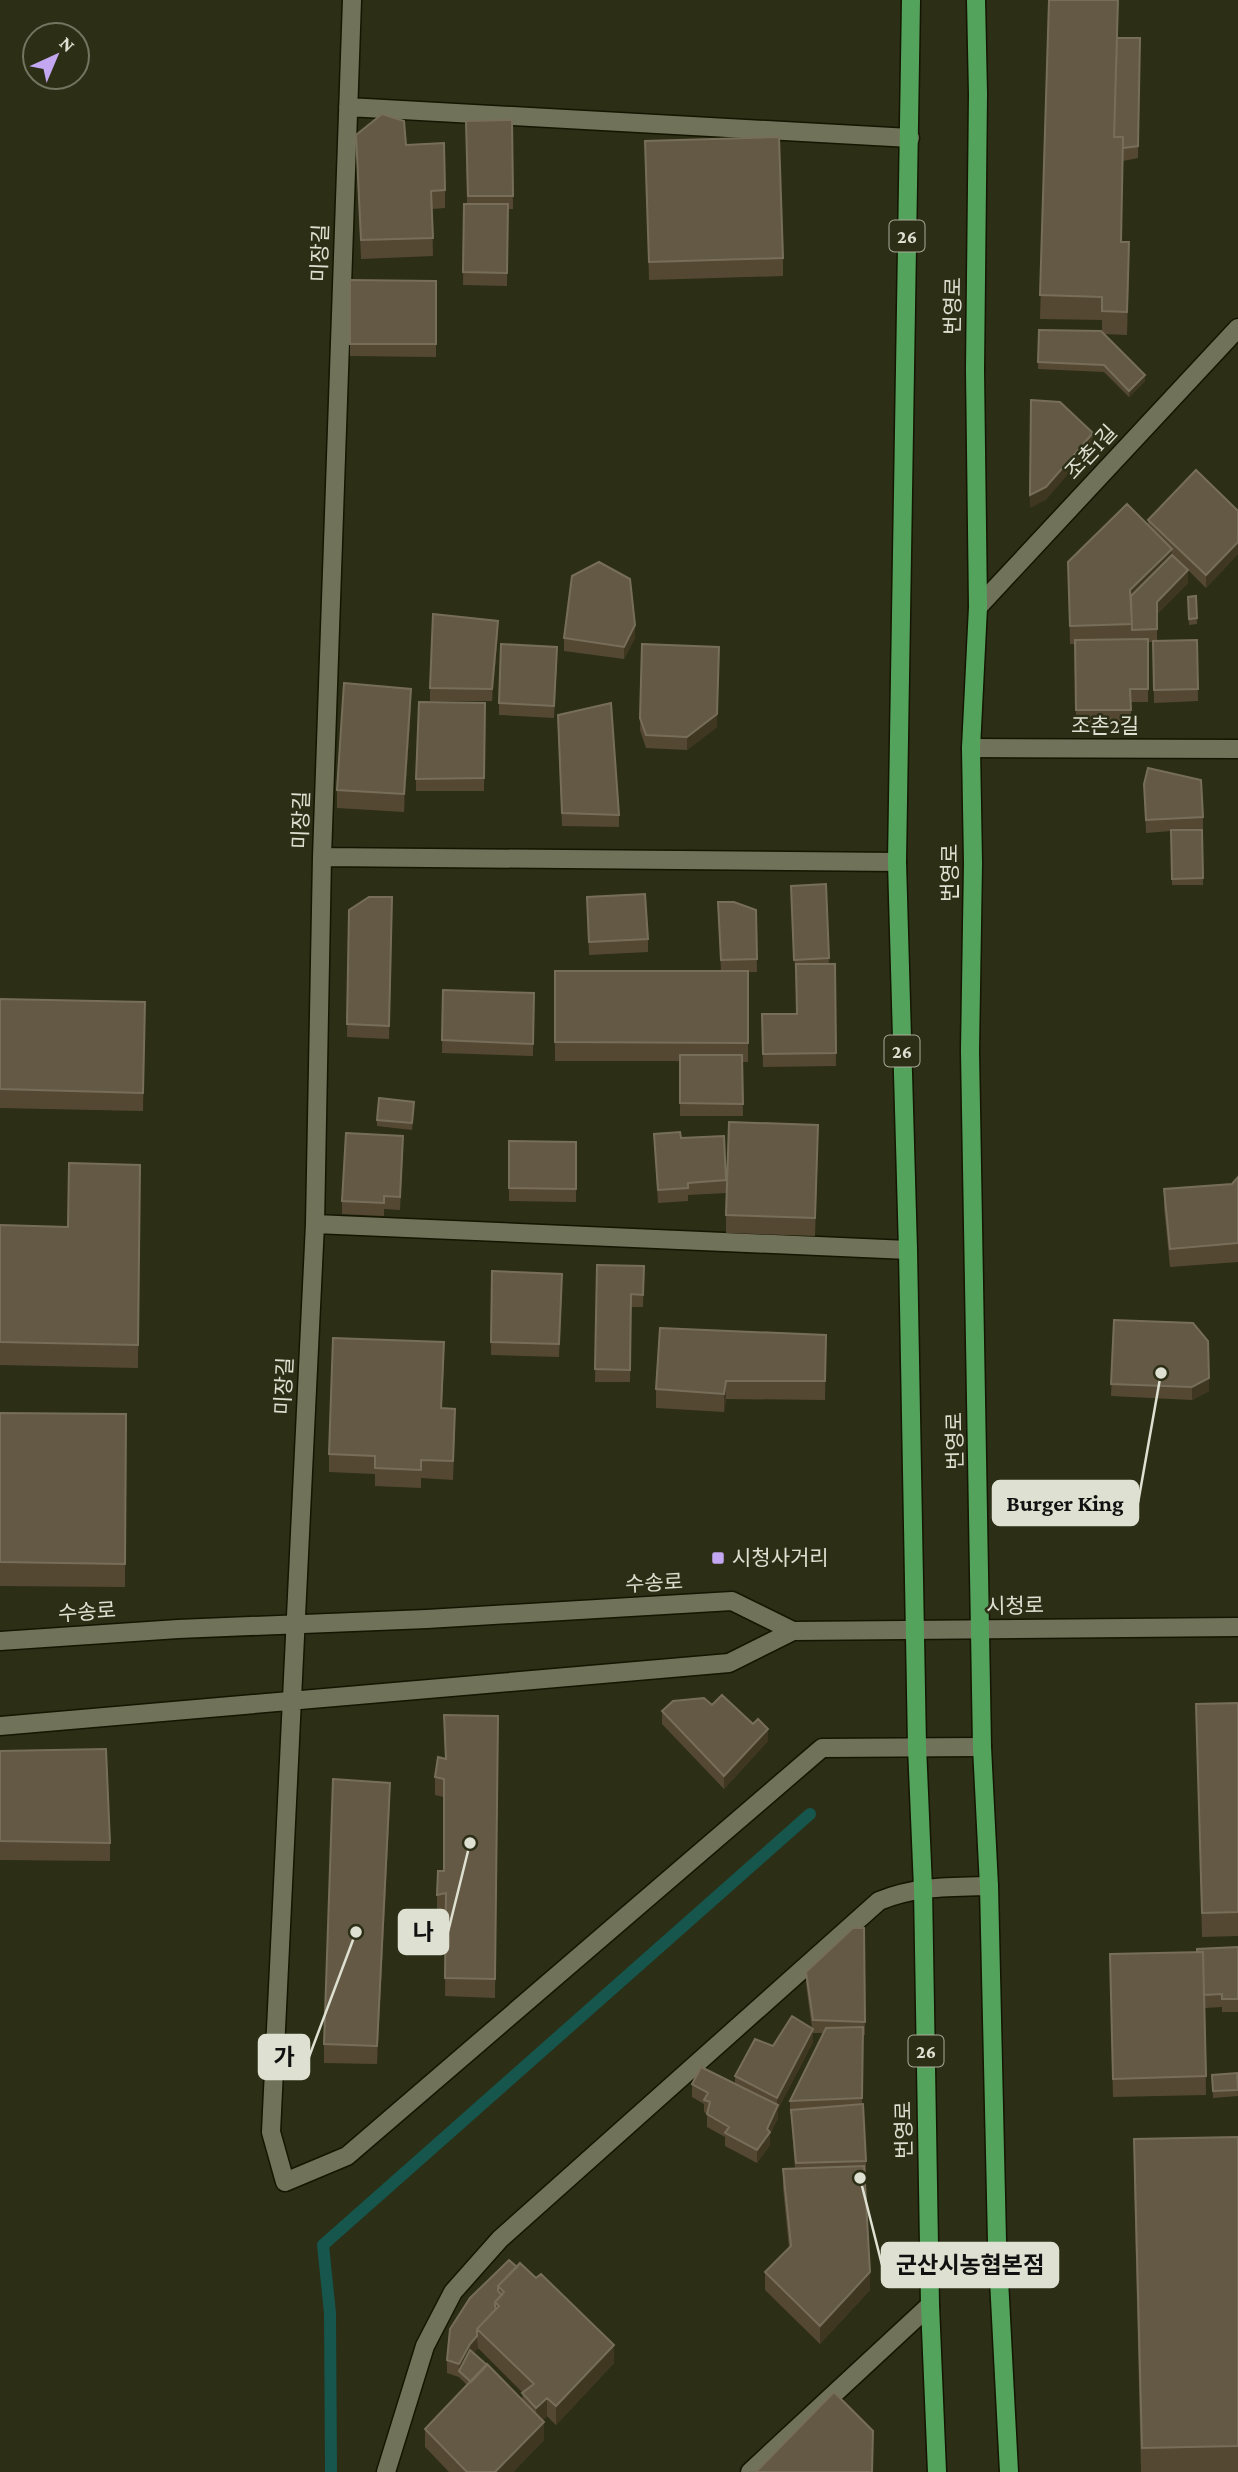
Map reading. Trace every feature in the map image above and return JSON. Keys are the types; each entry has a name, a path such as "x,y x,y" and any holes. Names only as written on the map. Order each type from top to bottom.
{"main road":[{"name":"번영로","path":"911,0 897,862 923,1888 930,2305 937,2472"},
{"name":"번영로","path":"976,0 978,94 975,370 978,607 971,748 973,863 970,1051 982,1747 989,1886 998,2241 1009,2472"}],"street":[{"name":"미장길","path":"295,1633 315,1224 322,857 352,0"},
{"path":"348,107 910,138"},
{"name":"조촌1길","path":"978,607 1238,328"},
{"name":"조촌2길","path":"971,748 1238,749"},
{"path":"322,857 897,862"},
{"path":"315,1224 908,1250"},
{"name":"수송로","path":"0,1641 178,1629 295,1633 732,1601 793,1631"},
{"name":"시청로","path":"793,1631 1238,1627"},
{"path":"0,1726 729,1663 793,1631"},
{"path":"295,1633 271,2132 285,2182 347,2155 822,1748 982,1747"},
{"path":"386,2472 425,2346 453,2292 500,2239 878,1901 897,1893 923,1888 989,1886"},
{"path":"750,2472 930,2305"}],"building":[{"path":"1049,0 1118,0 1114,137 1123,137 1121,242 1129,242 1127,312 1102,311 1102,297 1040,295"},
{"path":"1117,38 1140,38 1138,146 1123,148 1123,137 1114,137"},
{"path":"382,114 404,121 406,145 444,143 445,190 431,191 433,238 361,240 356,135"},
{"path":"512,120 513,196 468,196 466,121"},
{"path":"779,137 783,258 649,262 645,141"},
{"path":"464,204 508,204 507,273 463,272"},
{"path":"350,280 436,281 436,344 350,344"},
{"path":"1039,330 1101,331 1145,375 1129,391 1104,365 1038,362"},
{"path":"1031,400 1060,402 1093,433 1046,487 1030,495"},
{"path":"1196,470 1238,511 1238,542 1206,575 1148,520"},
{"path":"1127,504 1172,549 1130,590 1132,624 1070,626 1068,562"},
{"path":"1172,555 1188,570 1157,602 1157,629 1132,630 1131,596"},
{"path":"599,562 630,579 635,625 624,647 564,638 572,576"},
{"path":"1196,596 1197,618 1189,619 1188,597"},
{"path":"433,614 498,621 492,689 430,688"},
{"path":"1148,639 1148,689 1130,689 1131,710 1076,710 1075,640"},
{"path":"1197,640 1198,689 1154,690 1153,641"},
{"path":"501,644 557,647 554,706 499,703"},
{"path":"642,644 719,647 717,714 687,737 646,735 640,718"},
{"path":"344,683 411,689 404,794 337,790"},
{"path":"419,702 485,703 484,778 416,779"},
{"path":"611,703 619,815 562,813 558,715"},
{"path":"1148,768 1201,780 1203,817 1146,820 1144,784"},
{"path":"1171,830 1202,830 1203,878 1172,879"},
{"path":"826,884 829,958 794,960 791,886"},
{"path":"645,894 648,939 589,942 587,897"},
{"path":"369,897 392,897 389,1026 347,1024 349,910"},
{"path":"718,902 734,902 756,910 757,959 721,960"},
{"path":"796,964 835,964 836,1053 763,1054 762,1014 797,1014"},
{"path":"555,971 748,971 748,1043 555,1042"},
{"path":"443,990 534,993 533,1044 442,1040"},
{"path":"0,999 145,1002 143,1093 0,1089"},
{"path":"680,1055 742,1055 743,1104 680,1103"},
{"path":"379,1098 414,1102 412,1123 377,1120"},
{"path":"729,1122 818,1125 815,1218 726,1215"},
{"path":"680,1132 681,1138 724,1136 726,1180 688,1183 688,1188 658,1190 654,1134"},
{"path":"346,1133 403,1136 400,1197 384,1196 384,1203 342,1201"},
{"path":"509,1141 576,1142 576,1189 509,1188"},
{"path":"69,1163 140,1165 138,1345 0,1342 0,1225 68,1227"},
{"path":"1238,1177 1238,1243 1170,1249 1164,1189 1232,1184"},
{"path":"597,1265 644,1266 643,1295 631,1294 630,1370 595,1369"},
{"path":"492,1271 562,1274 559,1344 491,1342"},
{"path":"1114,1320 1193,1323 1208,1341 1209,1378 1192,1387 1111,1384"},
{"path":"660,1328 826,1335 825,1381 726,1381 724,1394 656,1389"},
{"path":"333,1338 444,1342 441,1408 455,1409 453,1461 421,1460 421,1470 375,1468 375,1456 329,1454"},
{"path":"0,1413 126,1414 125,1564 0,1562"},
{"path":"722,1695 753,1724 758,1719 768,1729 724,1776 662,1711 673,1701 704,1698 712,1705"},
{"path":"1238,1703 1238,1912 1202,1913 1196,1704"},
{"path":"444,1715 498,1716 495,1979 445,1978 446,1893 437,1895 438,1871 444,1871 444,1779 435,1777 438,1757 446,1759"},
{"path":"106,1749 110,1843 0,1841 0,1751"},
{"path":"333,1779 390,1783 377,2046 324,2044"},
{"path":"853,1928 864,1928 865,2022 813,2020 806,1972"},
{"path":"1238,1947 1238,1999 1222,1999 1222,1994 1204,1995 1203,1952 1197,1952 1197,1949"},
{"path":"1203,1952 1206,2076 1113,2079 1110,1954"},
{"path":"792,2016 813,2029 777,2098 735,2076 755,2039 773,2046"},
{"path":"863,2027 862,2098 790,2101 826,2028"},
{"path":"701,2067 778,2105 767,2129 770,2132 757,2150 725,2133 729,2127 707,2114 710,2102 704,2100 708,2093 692,2084"},
{"path":"1237,2073 1238,2090 1213,2091 1212,2075"},
{"path":"863,2104 866,2161 796,2163 791,2110"},
{"path":"1238,2137 1238,2446 1142,2448 1134,2139"},
{"path":"864,2166 870,2272 820,2326 765,2272 791,2246 783,2169"},
{"path":"509,2260 517,2267 498,2286 502,2295 495,2302 496,2309 477,2329 477,2336 459,2364 447,2360 450,2329 470,2298"},
{"path":"520,2263 536,2278 541,2274 614,2345 556,2406 547,2398 536,2408 522,2393 534,2384 477,2329 499,2306 495,2302 504,2292 498,2286"},
{"path":"470,2350 487,2365 471,2382 459,2371"},
{"path":"487,2364 544,2422 495,2472 467,2472 425,2429"},
{"path":"834,2392 873,2431 872,2472 756,2472"}],"waterway":[{"path":"331,2472 330,2313 323,2245 810,1814"}],"place":[{"name":"Burger King","path":"1161,1373"},
{"name":"시청사거리","path":"718,1558"},
{"name":"나","path":"470,1843"},
{"name":"가","path":"356,1932"},
{"name":"군산시농협본점","path":"860,2178"}]}
